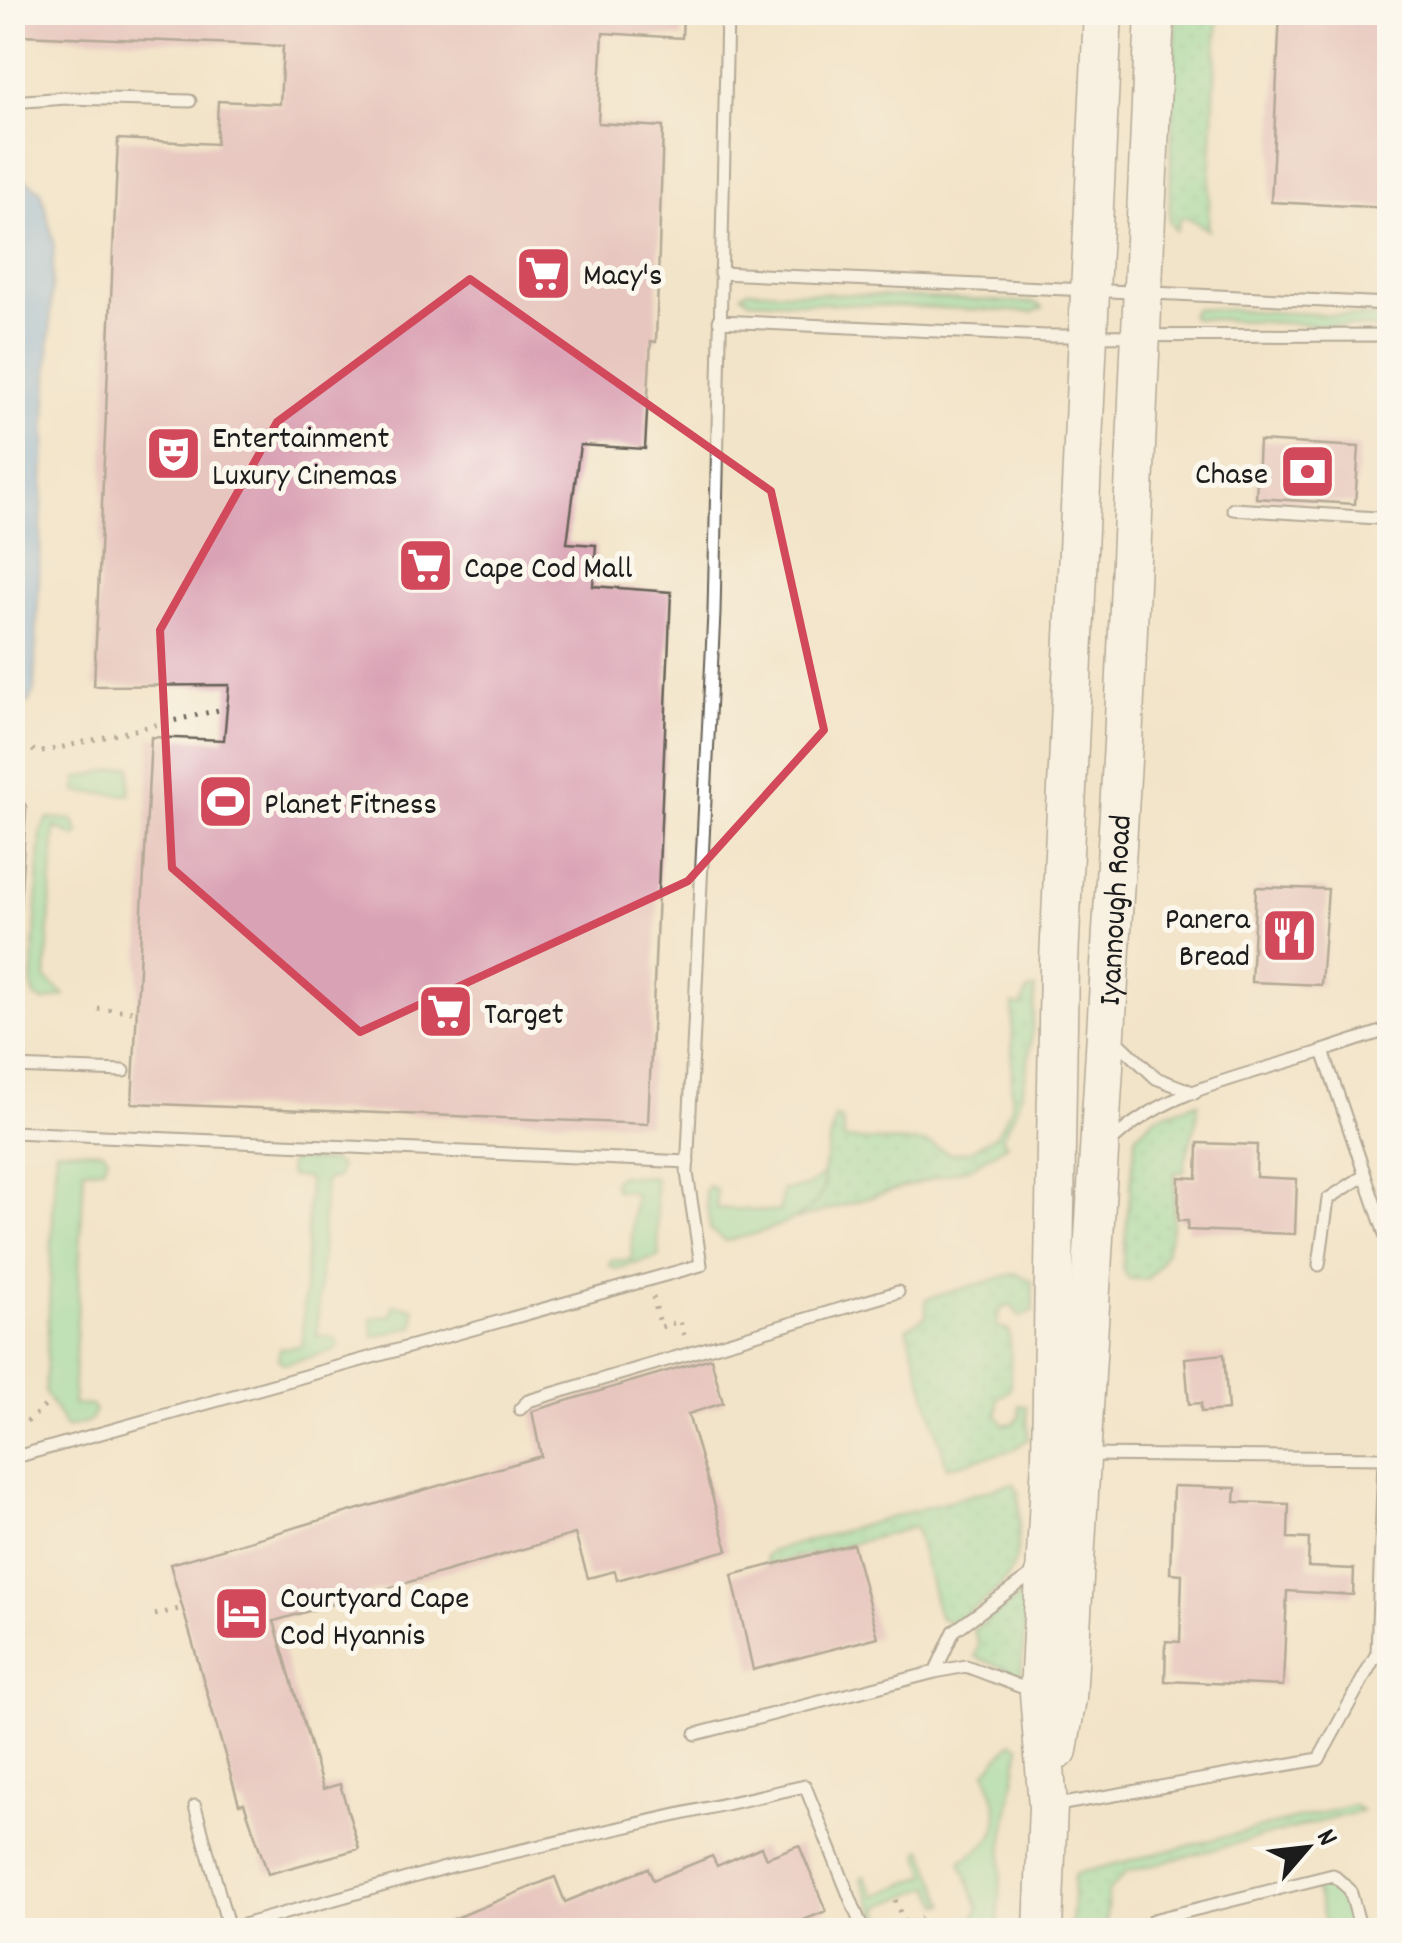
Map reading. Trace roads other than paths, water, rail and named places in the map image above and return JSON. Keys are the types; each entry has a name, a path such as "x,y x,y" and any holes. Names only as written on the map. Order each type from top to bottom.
{"main road":[{"name":"Iyannough Road","path":"1043,1930 1048,1806 1039,1694 1046,1565 1059,961 1103,12"},
{"name":"Iyannough Road","path":"1048,1806 1066,1698 1078,1455 1100,1153 1155,12"}],"lane":[{"path":"12,1458 701,1265 688,1162 714,613 728,12"},
{"path":"12,102 66,98 190,101"},
{"path":"720,273 1390,304"},
{"path":"719,321 1033,336 1390,334"},
{"path":"1233,509 1377,518"},
{"path":"12,935 20,808"},
{"path":"1107,1026 1126,1053 1144,1069 1195,1093"},
{"path":"1100,1153 1132,1120 1195,1093 1390,1029"},
{"path":"1322,1051 1362,1177 1390,1249"},
{"path":"12,1067 124,1072"},
{"path":"12,1132 688,1162"},
{"path":"1318,1265 1328,1198 1362,1177"},
{"path":"520,1408 528,1401 898,1292"},
{"path":"1048,1806 1319,1759 1378,1653 1384,1458 1078,1455"},
{"path":"935,1672 954,1631 1046,1565"},
{"path":"696,1734 966,1666 1039,1694"},
{"path":"194,1806 225,1930 452,1866 805,1786 863,1930"},
{"path":"1153,1920 1334,1875 1350,1890 1361,1930"}],"water":[{"path":"13,170 41,191 54,243 34,691 29,702 13,711"}],"place":[{"name":"Macy's","path":"544,273"},
{"name":"Entertainment Luxury Cinemas","path":"173,454"},
{"name":"Chase","path":"1307,472"},
{"name":"Cape Cod Mall","path":"425,566"},
{"name":"Planet Fitness","path":"225,802"},
{"name":"Panera Bread","path":"1289,935"},
{"name":"Target","path":"445,1012"},
{"name":"Courtyard Cape Cod Hyannis","path":"241,1614"}]}
